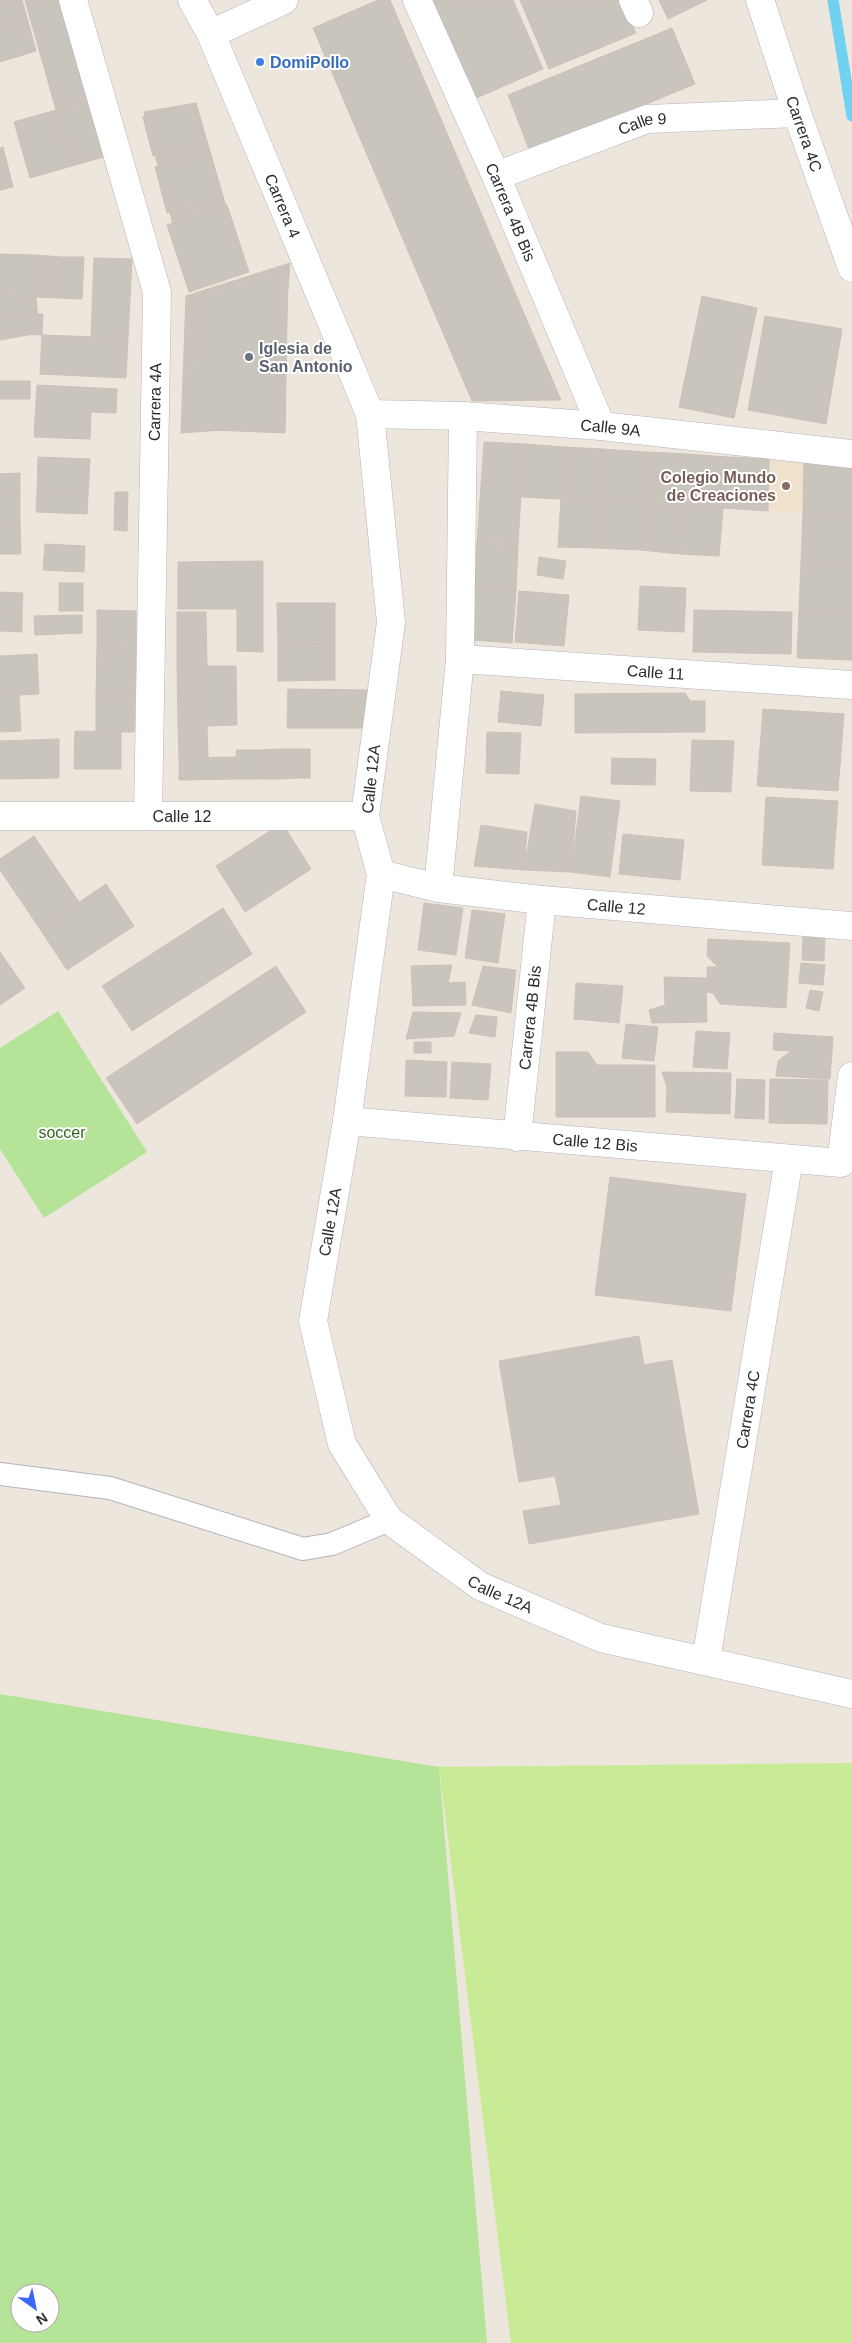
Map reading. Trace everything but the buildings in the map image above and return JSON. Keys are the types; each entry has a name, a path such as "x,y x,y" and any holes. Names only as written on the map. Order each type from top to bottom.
{"street":[{"name":"Carrera 4A","path":"73,0 157,292 148,816"},
{"name":"Carrera 4","path":"192,0 211,34 370,414"},
{"path":"211,34 284,0"},
{"name":"Carrera 4B Bis","path":"417,0 496,176 601,426"},
{"name":"Carrera 4C","path":"760,0 797,113 852,268"},
{"name":"Calle 9","path":"496,176 647,119 797,113"},
{"name":"Calle 9A","path":"370,414 463,416 601,426 852,454"},
{"name":"Calle 12A","path":"370,414 391,622 365,816 381,874 348,1121 313,1321 342,1444 389,1520 480,1586 601,1638 852,1694"},
{"path":"438,888 460,659 463,416"},
{"name":"Calle 11","path":"460,659 852,686"},
{"name":"Calle 12","path":"0,816 365,816"},
{"name":"Calle 12","path":"381,874 438,888 542,900 852,926"},
{"name":"Carrera 4B Bis","path":"517,1137 542,900"},
{"name":"Calle 12 Bis","path":"348,1121 517,1137 841,1163 852,1076"},
{"name":"Carrera 4C","path":"706,1660 789,1159"}],"lane":[{"path":"0,1474 110,1488 303,1549 332,1544 389,1520"}],"shaded area":[{"name":"Colegio Mundo de Creaciones","path":"769,459 804,461 803,513 768,511"}],"green space":[{"name":"soccer","path":"58,1011 147,1152 44,1218 0,1149 0,1048"},
{"path":"0,1694 439,1767 487,2343 0,2343"},
{"path":"852,1763 852,2343 511,2343 439,1767"}],"waterway":[{"path":"833,0 852,116"}],"place":[{"name":"DomiPollo","path":"260,62"},
{"name":"Iglesia de San Antonio","path":"249,357"},
{"name":"Colegio Mundo de Creaciones","path":"786,486"}]}
